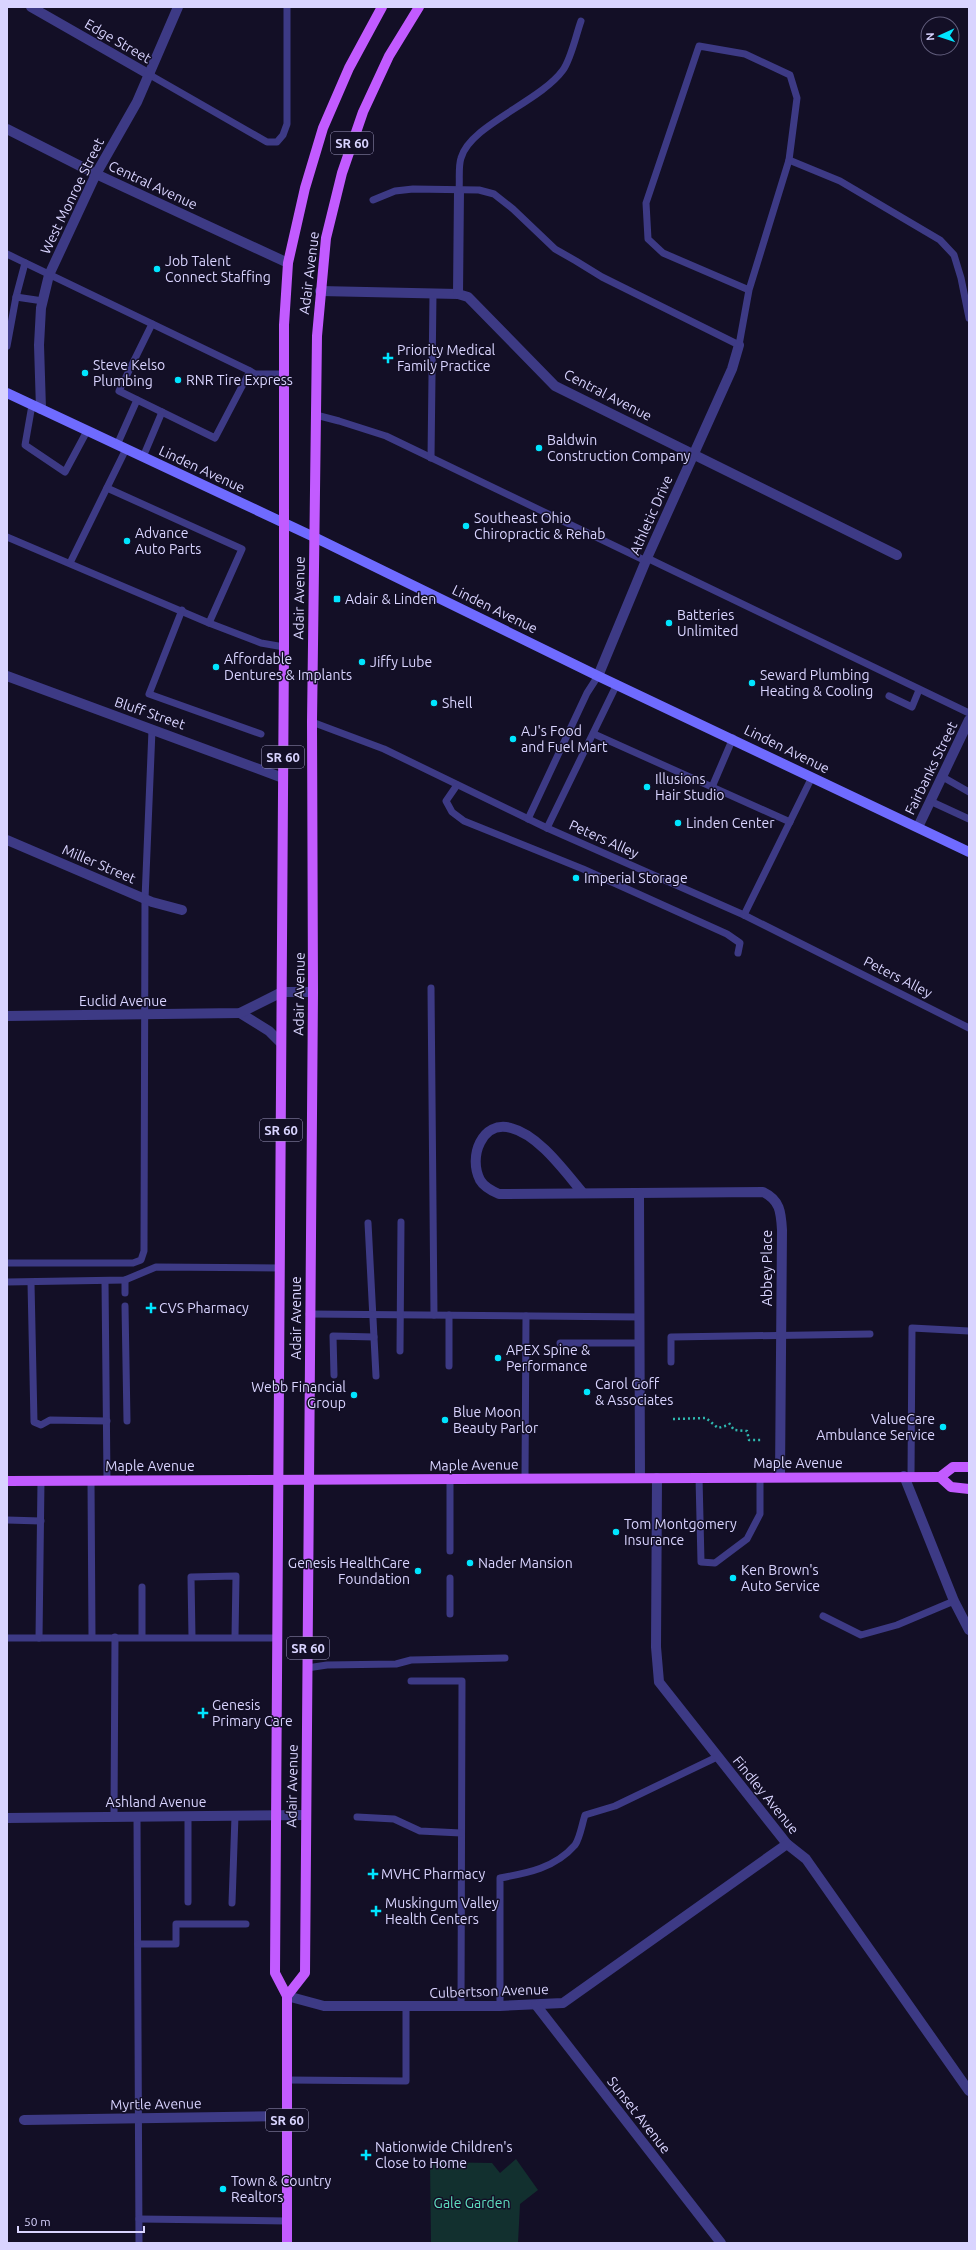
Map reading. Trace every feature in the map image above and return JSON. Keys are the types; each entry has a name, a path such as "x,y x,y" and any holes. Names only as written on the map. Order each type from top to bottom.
{"main road":[{"name":"Adair Avenue","path":"382,7 349,68 323,128 305,188 288,263 282,374 284,647 274,1973 288,1996 305,1973 309,1314 314,992 312,722 316,415 320,291 326,238 342,173 361,119 389,56 419,7"},
{"name":"Linden Avenue","path":"7,393 314,537 598,676 733,738 969,852"},
{"path":"969,1467 953,1467 940,1477 951,1487 969,1489"},
{"name":"Maple Avenue","path":"7,1481 657,1478 780,1476 940,1477"},
{"name":"SR 60","path":"287,2243 288,1996"}],"street":[{"name":"Edge Street","path":"31,7 150,75"},
{"name":"West Monroe Street","path":"36,407 43,301 50,275 96,174 137,102 150,75 178,7"},
{"name":"Central Avenue","path":"7,129 96,174 288,263"},
{"path":"320,291 458,294 459,191"},
{"name":"Central Avenue","path":"458,294 468,297 555,386 694,453 897,555"},
{"name":"Athletic Drive","path":"598,676 646,560 732,369 739,345"},
{"name":"Bluff Street","path":"7,676 283,778"},
{"name":"Fairbanks Street","path":"918,827 969,720"},
{"name":"Miller Street","path":"7,840 145,899 182,910"},
{"name":"Euclid Avenue","path":"7,1016 240,1013 282,992 314,992"},
{"path":"240,1013 269,1031 281,1043"},
{"name":"Abbey Place","path":"584,1193 551,1155 526,1134 511,1127 496,1128 483,1137 477,1145 475,1163 480,1180 494,1192 499,1194 763,1192 773,1197 781,1210 780,1476"},
{"path":"639,1194 640,1478"},
{"path":"908,1476 954,1601 969,1630"},
{"name":"Findley Avenue","path":"657,1478 656,1647 660,1682 717,1757 787,1844 806,1859 969,2091"},
{"name":"Ashland Avenue","path":"7,1818 306,1815"},
{"name":"Culbertson Avenue","path":"288,1996 324,2006 461,2007 563,2003 787,1844"},
{"name":"Sunset Avenue","path":"536,2005 721,2243"},
{"name":"Myrtle Avenue","path":"24,2120 287,2116"}],"lane":[{"path":"150,75 267,142 277,142 283,136 287,124 287,7"},
{"path":"459,191 460,159 466,145 476,135 531,100 564,70 581,21"},
{"path":"373,200 395,191 413,189 459,191 479,190 494,194 513,208 555,249 602,277 739,345 749,290 789,160 797,98 790,75 745,54 698,46 646,203 648,239 663,253 749,290"},
{"path":"789,160 840,181 940,240 954,255 961,278 969,318"},
{"path":"7,254 255,374 282,374"},
{"path":"7,346 16,297 25,263"},
{"path":"431,458 432,294"},
{"path":"16,297 43,301"},
{"path":"152,324 119,391 215,438 250,371"},
{"path":"70,563 107,488 137,400"},
{"path":"36,407 25,445 65,472 87,431"},
{"path":"143,457 162,412"},
{"path":"316,415 339,420 386,436 969,713"},
{"path":"107,488 242,549 209,623"},
{"path":"7,537 261,644 284,647"},
{"path":"182,610 149,694 261,734"},
{"path":"528,819 587,693 598,676"},
{"path":"547,828 617,684"},
{"path":"889,696 912,706 919,690"},
{"name":"Peters Alley","path":"312,722 384,749 547,828 744,915 969,1028"},
{"path":"7,1263 133,1263 141,1260 144,1251 145,899 152,730"},
{"path":"594,734 790,822"},
{"path":"712,787 733,738"},
{"path":"941,776 969,792"},
{"path":"744,915 812,777"},
{"path":"457,785 446,801 452,812 464,821 583,869 727,934 740,943 738,953"},
{"path":"930,801 969,819"},
{"path":"431,988 434,1315"},
{"path":"400,1351 401,1222"},
{"path":"368,1223 376,1376"},
{"path":"7,1282 31,1283 125,1280 156,1267 280,1268"},
{"path":"125,1280 125,1293"},
{"path":"105,1281 107,1480"},
{"path":"31,1283 34,1422 41,1425 50,1420 107,1421"},
{"path":"125,1306 127,1421"},
{"path":"309,1314 640,1317"},
{"path":"449,1315 450,1366"},
{"path":"525,1478 526,1316"},
{"path":"908,1476 912,1328 969,1331"},
{"path":"671,1362 671,1337 870,1334"},
{"path":"334,1375 334,1336 374,1336"},
{"path":"560,1342 640,1343"},
{"path":"699,1477 701,1562 714,1563 747,1539 760,1514 760,1477"},
{"path":"450,1479 450,1551"},
{"path":"90,1480 92,1637"},
{"path":"39,1638 41,1481"},
{"path":"7,1520 41,1520"},
{"path":"192,1637 191,1577 236,1576 235,1637"},
{"path":"450,1578 450,1614"},
{"path":"142,1587 142,1637"},
{"path":"823,1616 861,1635 897,1625 954,1601"},
{"path":"114,1816 115,1637"},
{"path":"7,1638 277,1638"},
{"path":"308,1668 327,1665 396,1664 412,1660 505,1658"},
{"path":"411,1681 462,1681 461,2007"},
{"path":"500,2006 500,1878 535,1871 555,1862 576,1844 585,1815 615,1806 717,1757"},
{"path":"188,1816 188,1902"},
{"path":"232,1902 235,1816"},
{"path":"137,1817 140,2243"},
{"path":"357,1817 394,1819 420,1831 461,1833"},
{"path":"138,1944 176,1944 176,1924 246,1924"},
{"path":"287,2080 406,2081 406,2007"},
{"path":"139,2219 287,2221"}],"path":[{"path":"673,1419 706,1418 718,1428 729,1424 734,1430 747,1431 749,1440 763,1440"}],"green space":[{"name":"Gale Garden","path":"516,2159 538,2190 520,2204 518,2243 431,2243 430,2162 492,2163 500,2173"}],"place":[{"name":"Job Talent Connect Staffing","path":"157,269"},
{"name":"Priority Medical Family Practice","path":"388,358"},
{"name":"Steve Kelso Plumbing","path":"85,373"},
{"name":"RNR Tire Express","path":"178,380"},
{"name":"Baldwin Construction Company","path":"539,448"},
{"name":"Southeast Ohio Chiropractic & Rehab","path":"466,526"},
{"name":"Advance Auto Parts","path":"127,541"},
{"name":"Adair & Linden","path":"337,599"},
{"name":"Batteries Unlimited","path":"669,623"},
{"name":"Jiffy Lube","path":"362,662"},
{"name":"Affordable Dentures & Implants","path":"216,667"},
{"name":"Seward Plumbing Heating & Cooling","path":"752,683"},
{"name":"Shell","path":"434,703"},
{"name":"AJ's Food and Fuel Mart","path":"513,739"},
{"name":"Illusions Hair Studio","path":"647,787"},
{"name":"Linden Center","path":"678,823"},
{"name":"Imperial Storage","path":"576,878"},
{"name":"CVS Pharmacy","path":"151,1308"},
{"name":"APEX Spine & Performance","path":"498,1358"},
{"name":"Carol Goff & Associates","path":"587,1392"},
{"name":"Webb Financial Group","path":"354,1395"},
{"name":"Blue Moon Beauty Parlor","path":"445,1420"},
{"name":"ValueCare Ambulance Service","path":"943,1427"},
{"name":"Tom Montgomery Insurance","path":"616,1532"},
{"name":"Nader Mansion","path":"470,1563"},
{"name":"Genesis HealthCare Foundation","path":"418,1571"},
{"name":"Ken Brown's Auto Service","path":"733,1578"},
{"name":"Genesis Primary Care","path":"203,1713"},
{"name":"MVHC Pharmacy","path":"373,1874"},
{"name":"Muskingum Valley Health Centers","path":"376,1911"},
{"name":"Nationwide Children's Close to Home","path":"366,2155"},
{"name":"Town & Country Realtors","path":"223,2189"}]}
